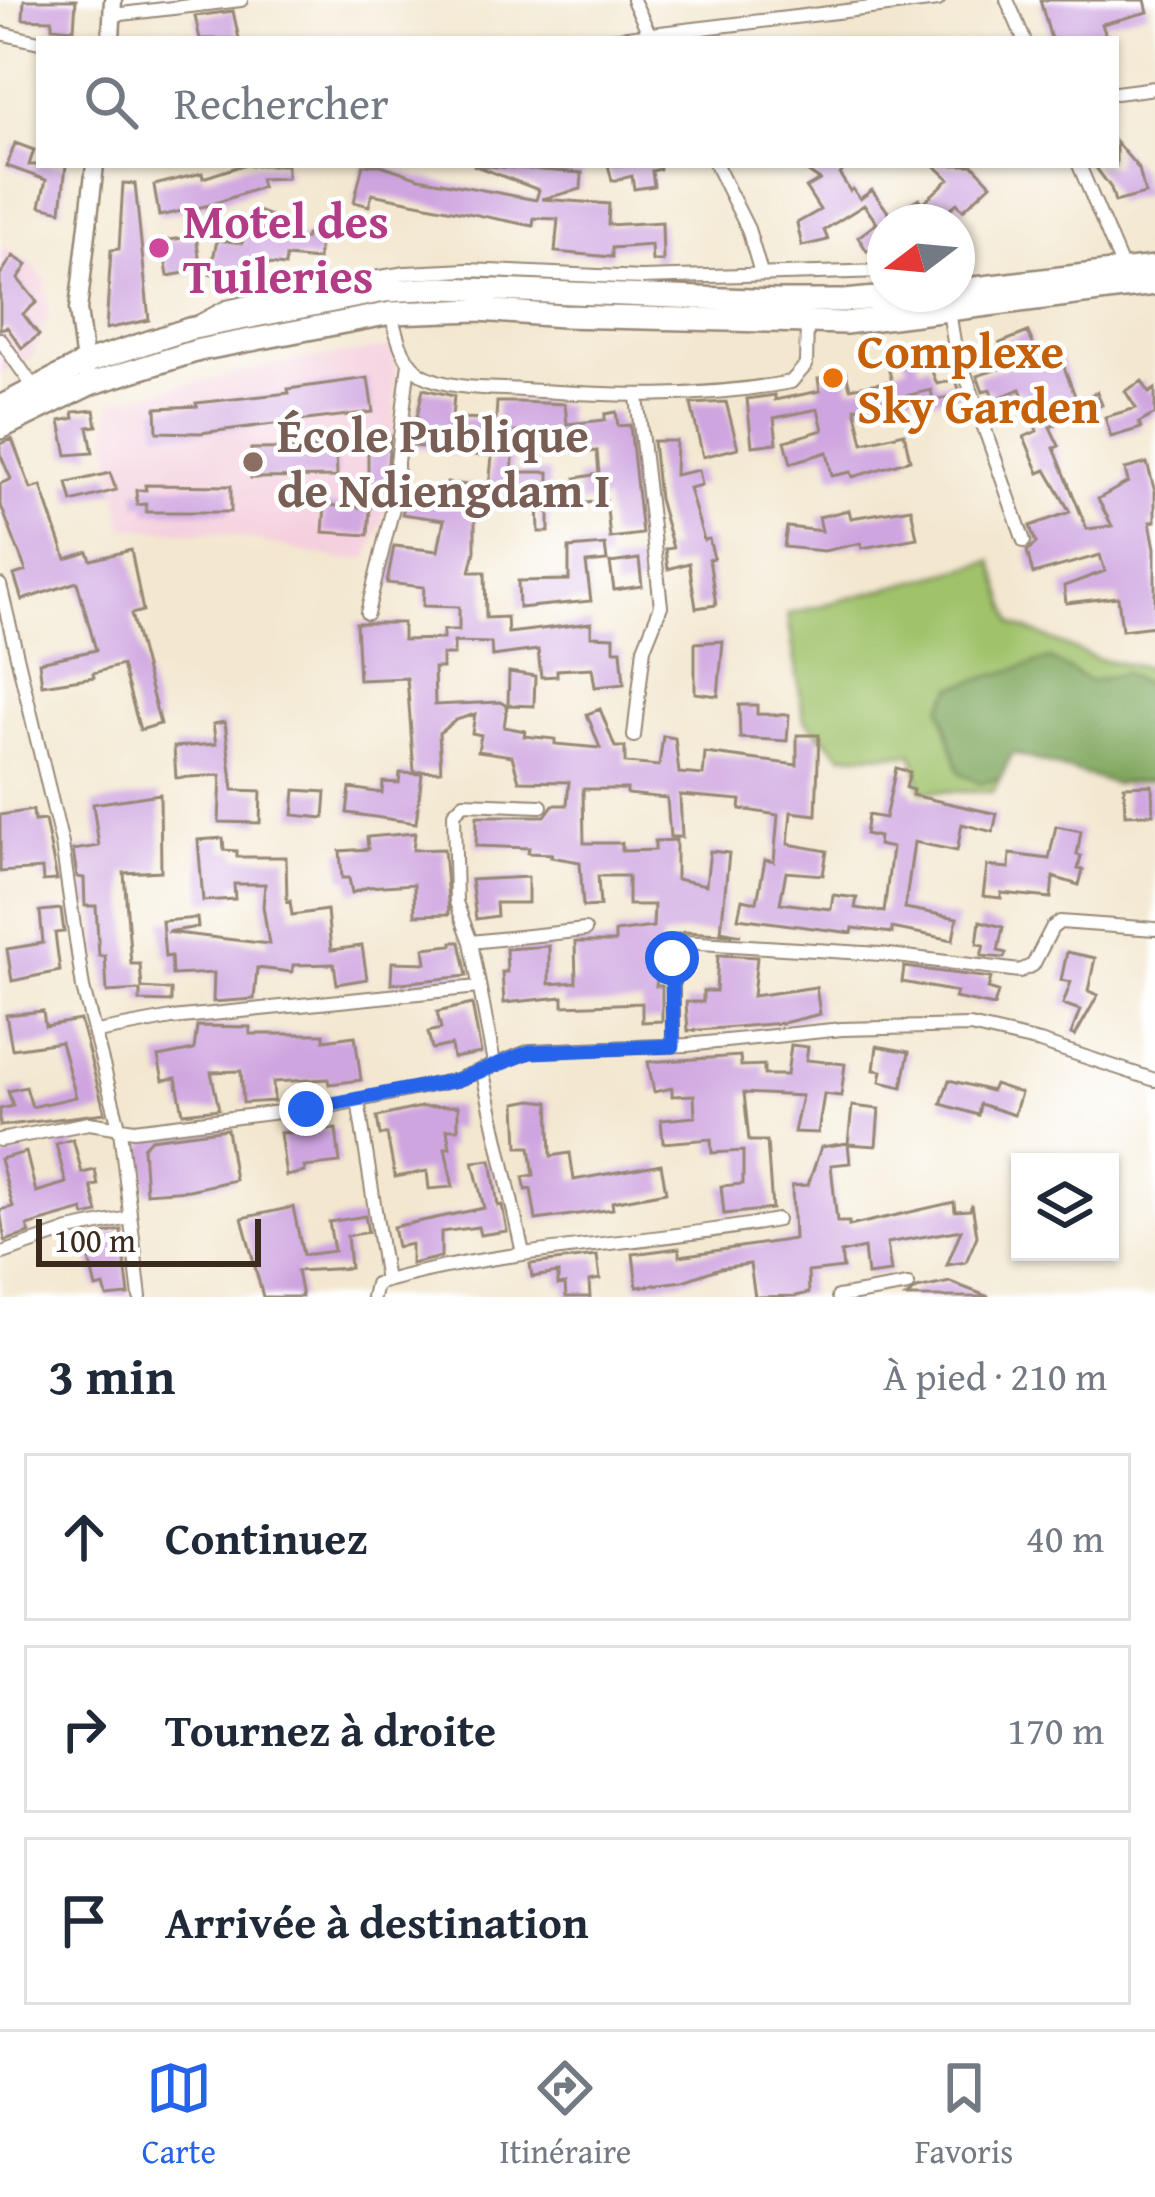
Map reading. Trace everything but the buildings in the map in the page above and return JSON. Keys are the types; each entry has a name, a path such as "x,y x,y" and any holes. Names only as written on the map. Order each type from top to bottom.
{"highway":[{"path":"975,298 1127,279 1155,267"},
{"path":"1127,279 1155,284"},
{"path":"0,428 39,397 189,329 388,302 479,300 563,316 807,312 867,302"},
{"path":"87,373 388,302"},
{"path":"807,312 845,323 899,312"},
{"path":"0,407 39,397"}],"street":[{"path":"113,8 241,0"},
{"path":"633,0 650,36 938,0"},
{"path":"1007,0 1023,36"},
{"path":"0,33 36,41"},
{"path":"1119,93 1155,88"},
{"path":"87,373 78,310 95,168"},
{"path":"718,168 748,229 761,273"},
{"path":"1080,168 1127,279"},
{"path":"189,329 226,307 406,273 468,270 642,278 867,271"},
{"path":"367,613 398,490 409,363 388,302"},
{"path":"409,363 427,377 479,388 638,397 706,394 791,382 806,365 807,312"},
{"path":"953,312 954,342 1024,541"},
{"path":"0,339 39,397"},
{"path":"634,736 644,648 659,616 661,592 638,397"},
{"path":"0,585 62,844 79,965 120,1130 140,1297"},
{"path":"523,1253 488,1066 471,942 456,902 457,807 464,803 542,806"},
{"path":"673,1046 673,950 685,942 881,954 1020,971 1033,965 1060,922 1155,929"},
{"path":"471,942 584,930"},
{"path":"97,1032 172,1018 478,987"},
{"path":"0,1140 89,1123 120,1130 275,1114 457,1080 530,1052 673,1046 787,1032 951,1025 1040,1042 1155,1080"},
{"path":"358,1100 386,1281"},
{"path":"0,1254 69,1230 129,1218"},
{"path":"373,1297 374,1286 386,1281 523,1253 777,1220"},
{"path":"838,1297 908,1286"}],"shaded area":[{"path":"0,246 32,264 46,281 48,315 33,356 0,374"},
{"name":"École Publique de Ndiengdam I","path":"395,347 394,488 368,558 344,560 220,533 123,528 108,435 112,401 286,363"}],"green space":[{"path":"992,561 1013,624 1097,659 1155,669 1155,780 1115,784 1013,753 993,792 922,791 913,754 842,755 804,719 788,614"},
{"path":"1050,659 1091,682 1124,673 1155,690 1155,780 1115,784 1013,753 1000,778 980,784 959,772 941,707 953,687"}],"place":[{"name":"Motel des Tuileries","path":"159,248"},
{"name":"Complexe Sky Garden","path":"833,378"},
{"name":"École Publique de Ndiengdam I","path":"253,462"}],"route":[{"path":"306,1109 457,1080 530,1052 673,1046 672,958"}]}
